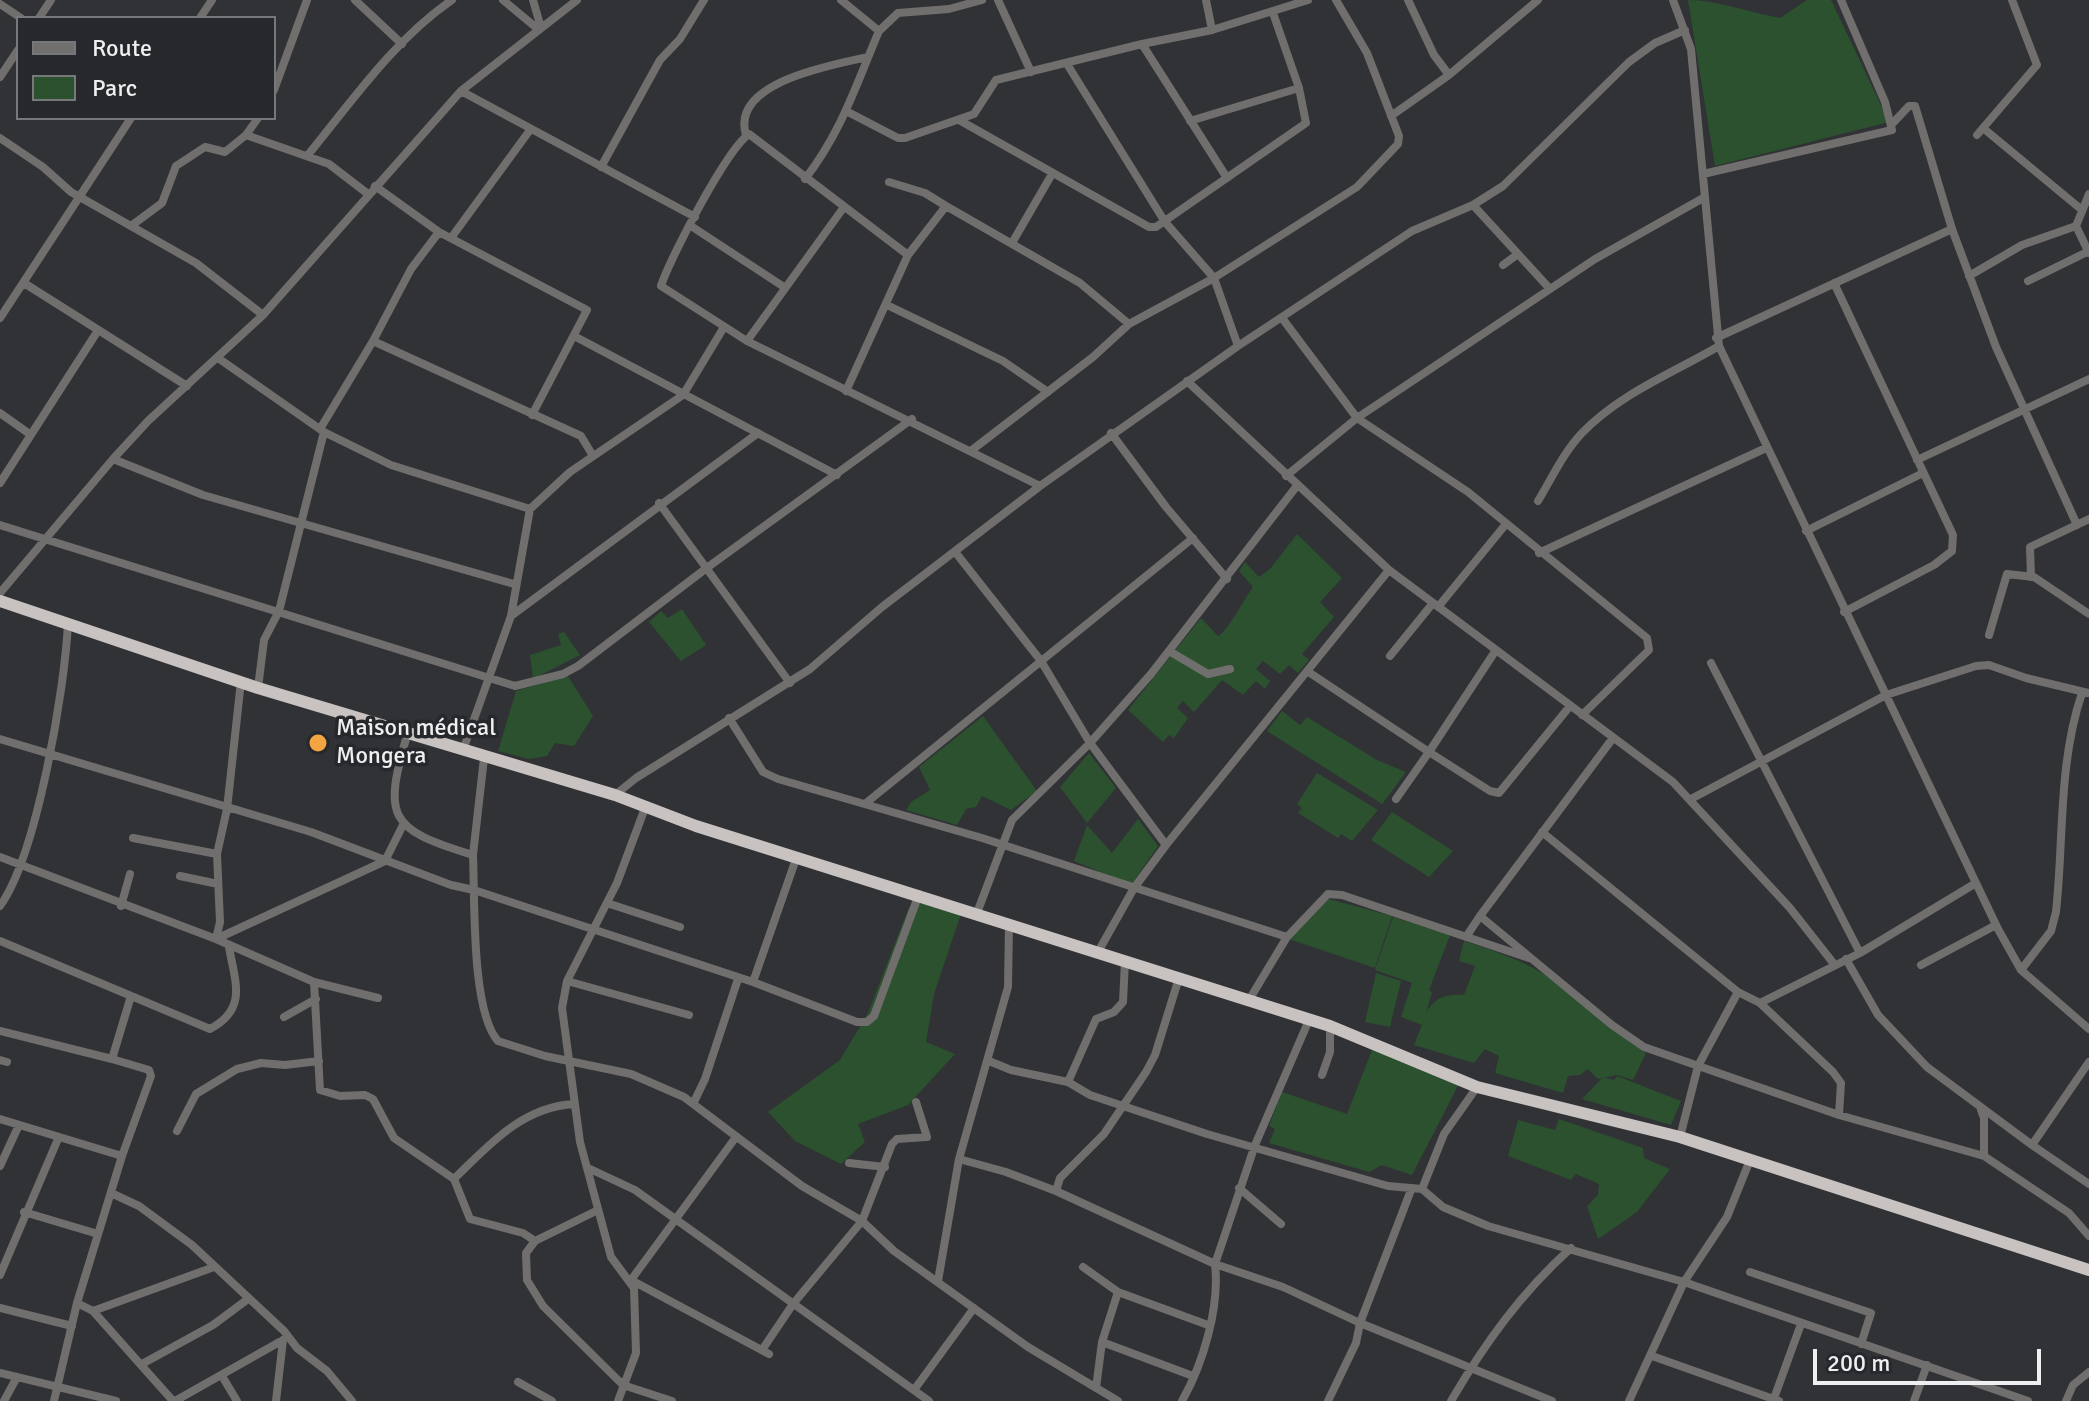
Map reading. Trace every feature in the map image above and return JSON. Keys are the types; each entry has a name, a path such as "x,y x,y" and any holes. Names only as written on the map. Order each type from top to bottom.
{"highway":[{"path":"0,601 258,688 615,795 645,808 1330,1026 1477,1087 1680,1137 2089,1270"}],"street":[{"path":"276,85 307,0"},
{"path":"355,0 402,44"},
{"path":"308,155 402,44 429,17 452,0"},
{"path":"503,0 540,29"},
{"path":"533,0 540,29"},
{"path":"0,593 113,459 263,315 461,91 577,0"},
{"path":"601,167 660,60 680,39 704,0"},
{"path":"841,0 879,31"},
{"path":"906,11 912,0"},
{"path":"805,179 829,147 848,112 879,31 892,17 906,11 949,9 982,0"},
{"path":"998,0 1031,72"},
{"path":"1206,0 1212,30"},
{"path":"848,112 898,138 976,113 993,82 1142,44 1212,30 1308,0"},
{"path":"972,450 1129,324 1214,278 1365,181 1398,144 1391,116 1367,53 1336,0"},
{"path":"1408,0 1434,55 1449,75"},
{"path":"1391,116 1449,75 1538,0"},
{"path":"1673,0 1691,49 1718,342 1844,612 1996,925 2021,970 2089,1029"},
{"path":"1841,0 1892,124"},
{"path":"2012,0 2037,65 1980,132 2082,210"},
{"path":"0,4 18,16"},
{"path":"959,120 1149,227 1165,222 1306,123 1299,88 1273,13"},
{"path":"615,795 823,659 882,607 1111,433 1187,381 1214,367 1238,346 1412,231 1473,205 1503,186 1629,62 1655,43 1685,30"},
{"path":"1142,44 1227,178"},
{"path":"0,77 16,53"},
{"path":"868,57 812,70 763,90 746,113 746,135 693,222 661,286 747,341 846,391 912,419 1040,486"},
{"path":"1067,64 1165,222 1214,278 1238,346"},
{"path":"1190,121 1299,88"},
{"path":"461,91 601,167 693,222 784,287"},
{"path":"1703,174 1890,131 1892,124 1909,106 1915,106 1969,276 2077,525"},
{"path":"0,317 130,120"},
{"path":"131,226 162,203 176,166 205,147 225,152 246,135 257,120"},
{"path":"451,238 530,130"},
{"path":"746,135 751,134 805,179 908,255"},
{"path":"246,135 335,167 368,194"},
{"path":"0,138 79,196 196,263 263,315"},
{"path":"1012,243 1052,174"},
{"path":"889,182 925,193 1012,243 1094,292 1129,324"},
{"path":"375,186 439,232 587,310 532,415"},
{"path":"2028,281 2089,252 2076,226 2089,194"},
{"path":"1286,476 1357,418 1595,259 1705,197"},
{"path":"1473,205 1550,289"},
{"path":"846,391 908,255 946,206"},
{"path":"747,341 844,207"},
{"path":"1969,276 2038,238 2076,226"},
{"path":"1538,501 1567,451 1597,418 1620,400 1718,342 1834,283 1952,229"},
{"path":"258,688 264,640 279,611 304,522 322,431 411,269 439,232"},
{"path":"1503,265 1518,254"},
{"path":"24,283 97,332 187,386"},
{"path":"1834,283 1953,535 1952,551 1934,565 1844,612"},
{"path":"887,305 1003,361 1048,392"},
{"path":"1282,318 1357,418 1468,492 1539,553 1624,618 1650,643 1649,650 1582,715"},
{"path":"463,750 511,616 514,584 530,509 558,481 683,395 724,327"},
{"path":"0,483 97,332"},
{"path":"574,336 837,475"},
{"path":"373,341 581,436 593,456"},
{"path":"218,358 322,431 408,472 530,509"},
{"path":"1917,460 2089,379"},
{"path":"1187,381 1296,487 1389,570 1691,799 1834,964"},
{"path":"0,413 31,435"},
{"path":"0,525 156,577 279,611 515,686 570,670 912,419"},
{"path":"511,616 659,503 758,433"},
{"path":"1111,433 1227,579"},
{"path":"1539,553 1766,448"},
{"path":"113,459 203,495 514,584"},
{"path":"1806,531 1923,473"},
{"path":"977,913 1012,820 1090,743 1169,651 1296,487"},
{"path":"659,503 790,683"},
{"path":"2031,577 2030,547 2089,519"},
{"path":"1390,656 1506,524"},
{"path":"866,803 1193,538"},
{"path":"956,553 1041,661 1090,743 1166,845"},
{"path":"1098,952 1134,888 1166,845 1389,570"},
{"path":"1989,635 2007,574 2031,577 2089,614"},
{"path":"0,906 22,866 49,754 66,670 68,623"},
{"path":"1396,799 1496,650"},
{"path":"1169,651 1208,674 1230,669"},
{"path":"1711,663 1860,953"},
{"path":"1691,799 1886,695 1982,664 2086,693 2072,722 2063,782 2056,912 2051,931 2021,970"},
{"path":"1307,671 1490,791 1499,793 1570,706"},
{"path":"216,939 220,922 217,854 227,809 241,681"},
{"path":"729,718 763,772 1212,910 1287,937"},
{"path":"408,732 394,782 396,810 403,825 435,844 473,855"},
{"path":"1466,937 1613,738"},
{"path":"0,739 311,832 451,885 753,982 857,1022 867,1022 878,1006 919,894"},
{"path":"484,758 473,855 474,890 480,981 493,1036 504,1045 571,1059 658,1083 693,1104 802,1186 862,1221 894,1251 974,1308 1118,1401"},
{"path":"645,808 607,903 567,981 562,1008 571,1059 574,1104 598,1210 615,1265 631,1280 766,1352 793,1304 862,1221 897,1139 927,1137 916,1102"},
{"path":"216,939 385,861 403,825"},
{"path":"1542,832 1738,992 1760,1003 1838,1076 1839,1115"},
{"path":"133,838 217,854"},
{"path":"753,982 797,856"},
{"path":"0,857 121,906 216,939 314,982 378,998"},
{"path":"121,906 130,874"},
{"path":"180,876 218,884"},
{"path":"1760,1003 1860,953 1976,883"},
{"path":"1249,1000 1287,937 1328,894 1342,895 1534,960"},
{"path":"607,903 680,927"},
{"path":"1480,916 1612,1025 1644,1047 1839,1115 1984,1156 2069,1213 2089,1236"},
{"path":"938,1281 959,1159 1008,987 1009,924"},
{"path":"1921,965 1996,925"},
{"path":"0,941 210,1029 227,1020 236,1002 229,947"},
{"path":"1846,959 1878,1015 1927,1067 1981,1109 2089,1184"},
{"path":"1068,1082 1091,1026 1102,1014 1114,1012 1123,1002 1125,961"},
{"path":"1056,1191 1060,1178 1104,1134 1155,1055 1179,978"},
{"path":"693,1104 705,1079 738,979"},
{"path":"567,981 689,1015"},
{"path":"314,982 320,1090 340,1096 365,1095 373,1099 394,1138 454,1179 470,1219 523,1233 535,1241"},
{"path":"1680,1137 1698,1066 1738,992"},
{"path":"112,1059 131,996"},
{"path":"284,1017 316,999"},
{"path":"1182,1401 1208,1325 1214,1298 1215,1264 1239,1188 1309,1020"},
{"path":"1322,1075 1330,1052 1330,1026"},
{"path":"0,1031 149,1070 151,1076 122,1156 77,1303 54,1401"},
{"path":"177,1131 196,1094 237,1069 261,1063 285,1065 319,1061"},
{"path":"989,1061 1011,1070 1068,1082 1090,1095 1123,1107 1255,1145 1328,1170 1411,1190 1422,1189 1443,1207 1488,1226 1684,1282 2028,1401"},
{"path":"2032,1145 2089,1062"},
{"path":"1422,1189 1444,1134 1477,1087"},
{"path":"454,1179 494,1139 524,1118 542,1109 574,1104"},
{"path":"1981,1109 1984,1118 1984,1156"},
{"path":"0,1119 122,1156"},
{"path":"0,1166 19,1125"},
{"path":"618,1401 637,1345 631,1280 736,1137"},
{"path":"0,1275 24,1212 58,1139"},
{"path":"959,1159 1056,1191 1215,1264 1283,1287 1360,1323 1552,1401"},
{"path":"1629,1401 1684,1282 1727,1217 1750,1160"},
{"path":"849,1163 885,1167"},
{"path":"588,1168 635,1190 929,1401"},
{"path":"1239,1188 1281,1224"},
{"path":"1328,1401 1356,1343 1360,1323 1411,1190"},
{"path":"111,1193 139,1206 169,1226 297,1348 327,1371 352,1401"},
{"path":"598,1210 535,1241 526,1253 525,1266 534,1293 623,1385 672,1401"},
{"path":"24,1212 98,1234"},
{"path":"1451,1401 1503,1318 1535,1281 1571,1248"},
{"path":"93,1311 214,1267"},
{"path":"1083,1267 1118,1292 1208,1325"},
{"path":"1750,1272 1871,1313 1861,1344"},
{"path":"1096,1388 1102,1342 1118,1292"},
{"path":"142,1364 213,1325 248,1299"},
{"path":"77,1303 93,1311 180,1400 284,1336"},
{"path":"0,1308 72,1326"},
{"path":"914,1390 974,1308"},
{"path":"1652,1356 1775,1400 1801,1324"},
{"path":"276,1401 284,1336"},
{"path":"1102,1342 1193,1376"},
{"path":"1914,1401 1927,1365"},
{"path":"2066,1401 2073,1385 2089,1372"},
{"path":"0,1373 116,1401"},
{"path":"222,1376 237,1401"},
{"path":"4,1401 17,1377"},
{"path":"518,1382 552,1401"}],"green space":[{"path":"1688,0 1722,4 1780,18 1807,0 1831,0 1889,122 1715,166"},
{"path":"1297,534 1342,578 1320,602 1334,617 1302,654 1309,660 1298,673 1289,665 1280,674 1263,661 1256,669 1270,681 1265,689 1256,681 1243,695 1222,680 1194,712 1183,701 1177,708 1188,718 1174,738 1169,735 1163,742 1128,710 1201,618 1218,636 1226,628 1253,587 1239,571 1245,562 1259,577 1270,569"},
{"path":"682,609 706,645 681,661 649,622 661,611 668,618"},
{"path":"564,632 580,655 533,679 530,655 561,645 558,634"},
{"path":"568,676 593,716 574,746 555,743 547,756 529,759 498,751 516,691"},
{"path":"1282,711 1300,725 1307,717 1377,760 1406,772 1382,804 1267,731"},
{"path":"983,716 1037,791 1011,810 982,796 976,807 966,809 957,825 906,810 911,802 930,790 919,767"},
{"path":"1089,753 1116,788 1087,823 1060,787"},
{"path":"1317,773 1378,810 1352,841 1341,834 1338,838 1298,813 1302,808 1297,804"},
{"path":"1392,812 1453,851 1429,877 1371,840"},
{"path":"1138,819 1158,846 1131,885 1074,861 1087,825 1112,853"},
{"path":"1329,899 1392,916 1375,968 1289,939"},
{"path":"922,903 961,914 934,994 926,1042 955,1054 908,1105 858,1124 865,1142 841,1164 795,1141 768,1112 840,1060 868,1013 909,907"},
{"path":"1393,917 1450,935 1429,990 1432,992 1426,1013 1433,1003 1442,998 1464,995 1475,966 1459,961 1464,941 1509,957 1541,973 1646,1053 1633,1080 1617,1075 1598,1079 1588,1069 1580,1075 1568,1076 1563,1093 1495,1073 1499,1056 1485,1049 1474,1063 1414,1045 1422,1025 1401,1017 1412,983 1375,970"},
{"path":"1376,973 1401,981 1390,1027 1365,1022"},
{"path":"1372,1050 1462,1078 1412,1175 1382,1165 1369,1172 1269,1143 1275,1129 1269,1126 1282,1092 1347,1114"},
{"path":"1617,1076 1681,1101 1671,1125 1582,1099 1603,1077 1614,1080"},
{"path":"1559,1119 1643,1148 1644,1158 1670,1169 1637,1212 1598,1239 1587,1206 1598,1195 1599,1184 1576,1174 1571,1180 1508,1156 1518,1120 1555,1130"}],"place":[{"name":"Maison médical Mongera","path":"318,743"}]}
